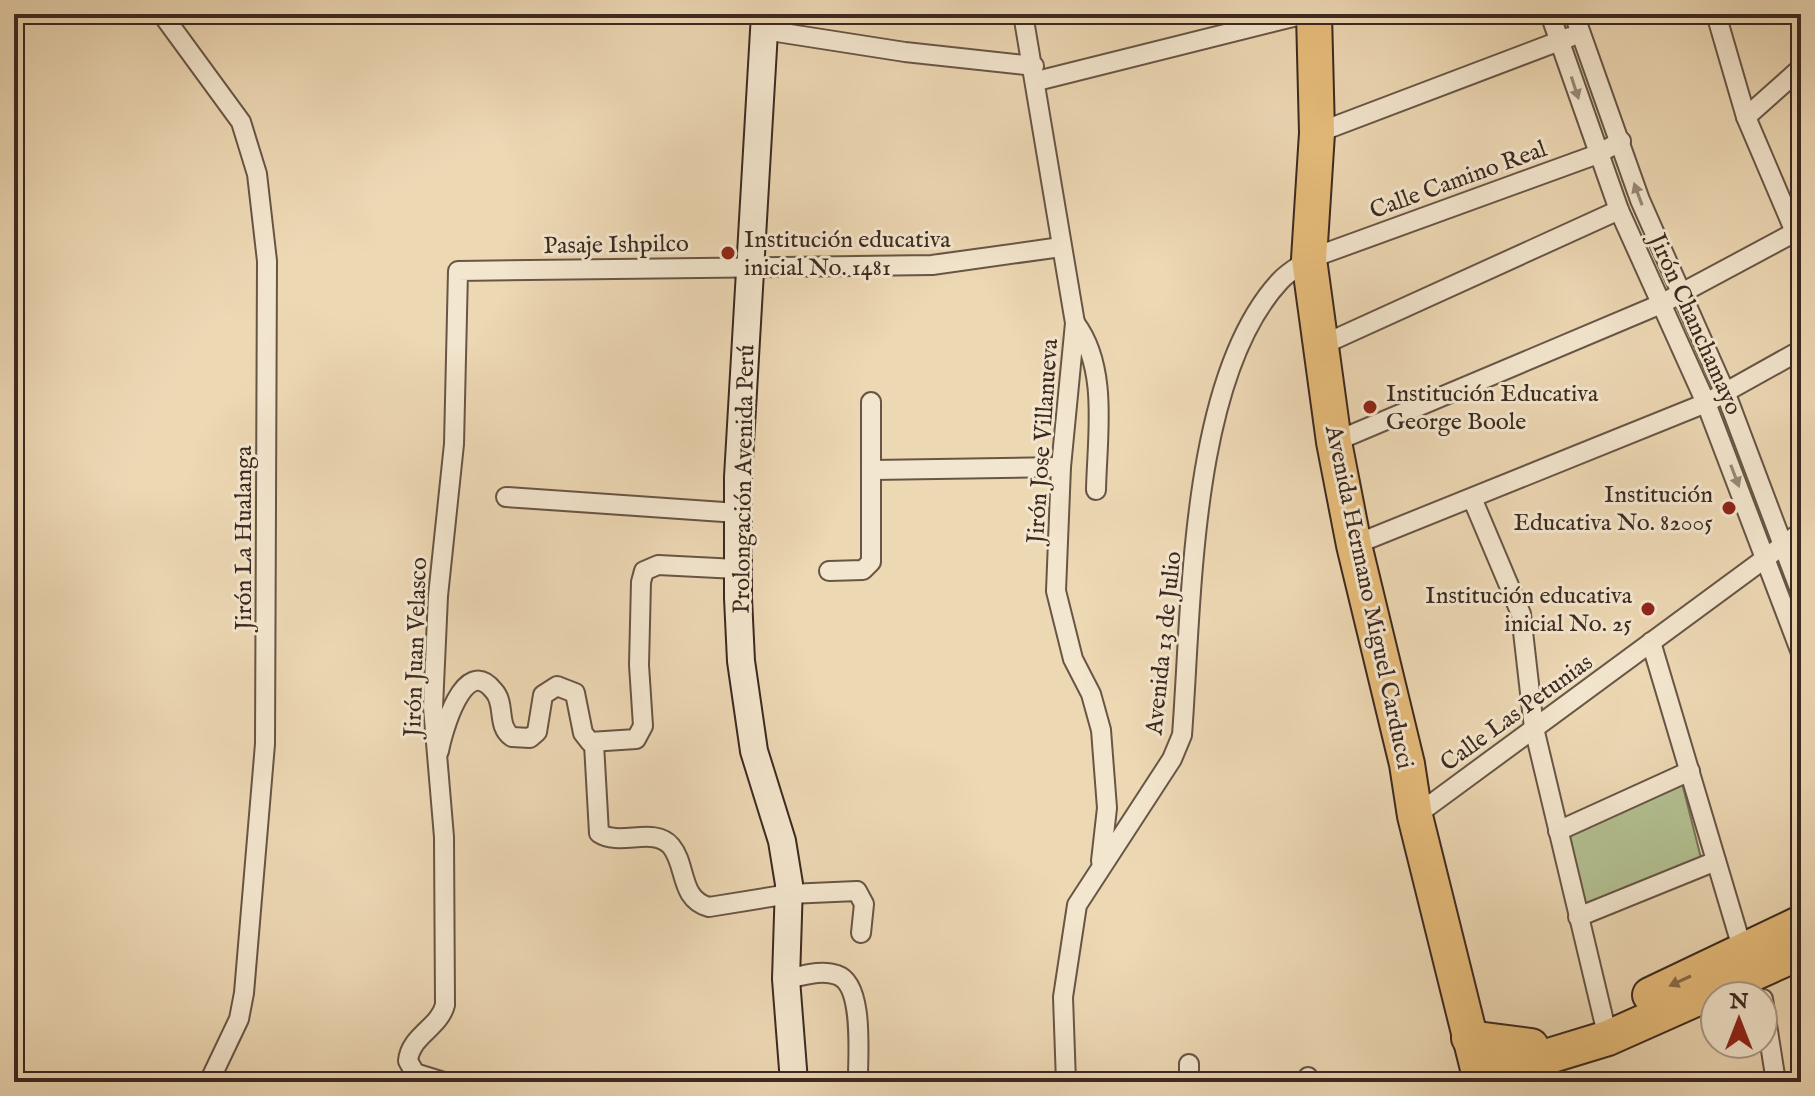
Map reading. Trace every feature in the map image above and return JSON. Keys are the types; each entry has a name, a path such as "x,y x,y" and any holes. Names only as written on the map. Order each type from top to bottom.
{"highway":[{"name":"Avenida Hermano Miguel Carducci","path":"1314,14 1317,133 1309,259 1334,442 1354,545 1407,764 1415,816 1498,1064"},
{"path":"1757,979 1801,923"},
{"path":"1498,1064 1757,979 1801,952"}],"street":[{"name":"Jirón La Hualanga","path":"162,14 241,122 257,174 267,261 268,504 263,785 244,993 239,1019 209,1075 209,1082"},
{"name":"Jirón Jose Villanueva","path":"1023,14 1036,74 1075,323 1061,467 1056,591 1073,659 1091,694 1101,730 1107,808 1101,868"},
{"path":"764,22 905,52 1036,74 1305,14"},
{"name":"Jirón Chanchamayo","path":"1550,14 1619,210 1706,403 1801,653"},
{"name":"Jirón Chanchamayo","path":"1574,14 1640,200 1726,394 1801,593"},
{"path":"1334,442 1661,304 1798,231 1746,117 1718,15"},
{"name":"Prolongación Avenida Perú","path":"764,22 737,569 741,661 754,751 782,841 789,894 786,979 794,1082"},
{"path":"1317,133 1580,33"},
{"path":"1746,117 1801,68"},
{"name":"Calle Camino Real","path":"1309,259 1598,154 1621,141"},
{"path":"1320,346 1619,210"},
{"name":"Pasaje Ishpilco","path":"458,271 932,265 1061,247"},
{"name":"Avenida 13 de Julio","path":"1066,1082 1063,997 1077,905 1172,759 1182,735 1199,516 1222,393 1244,336 1280,281 1309,259"},
{"name":"Jirón Juan Velasco","path":"444,1082 415,1073 408,1061 412,1046 442,1016 445,1005 444,837 433,707 438,596 454,444 458,271"},
{"path":"1075,323 1086,338 1095,360 1096,490"},
{"path":"1354,545 1706,403 1801,350"},
{"path":"829,571 863,570 871,562 871,402"},
{"path":"873,470 1061,467"},
{"path":"506,497 738,513"},
{"path":"1472,498 1521,614 1534,728 1605,1028"},
{"name":"Calle Las Petunias","path":"1415,816 1801,532"},
{"path":"594,744 632,741 642,731 639,651 644,571 658,565 737,569"},
{"path":"1651,642 1716,861 1757,979 1776,1082"},
{"path":"437,758 456,696 463,688 478,683 488,685 496,693 506,732 522,739 537,732 543,695 552,687 566,687 578,699 583,733 594,744 599,833 623,838 659,838 669,843 687,888 703,906 789,894 857,891 864,904 861,933"},
{"path":"1558,831 1690,771"},
{"path":"1578,917 1716,861"},
{"path":"786,979 830,973 841,976 849,983 855,999 858,1077"}],"green space":[{"path":"1681,779 1702,862 1580,911 1562,831"}],"place":[{"name":"Institución educativa inicial No. 1481","path":"728,253"},
{"name":"Institución Educativa George Boole","path":"1370,407"},
{"name":"Institución Educativa No. 82005","path":"1729,508"},
{"name":"Institución educativa inicial No. 25","path":"1648,609"}]}
